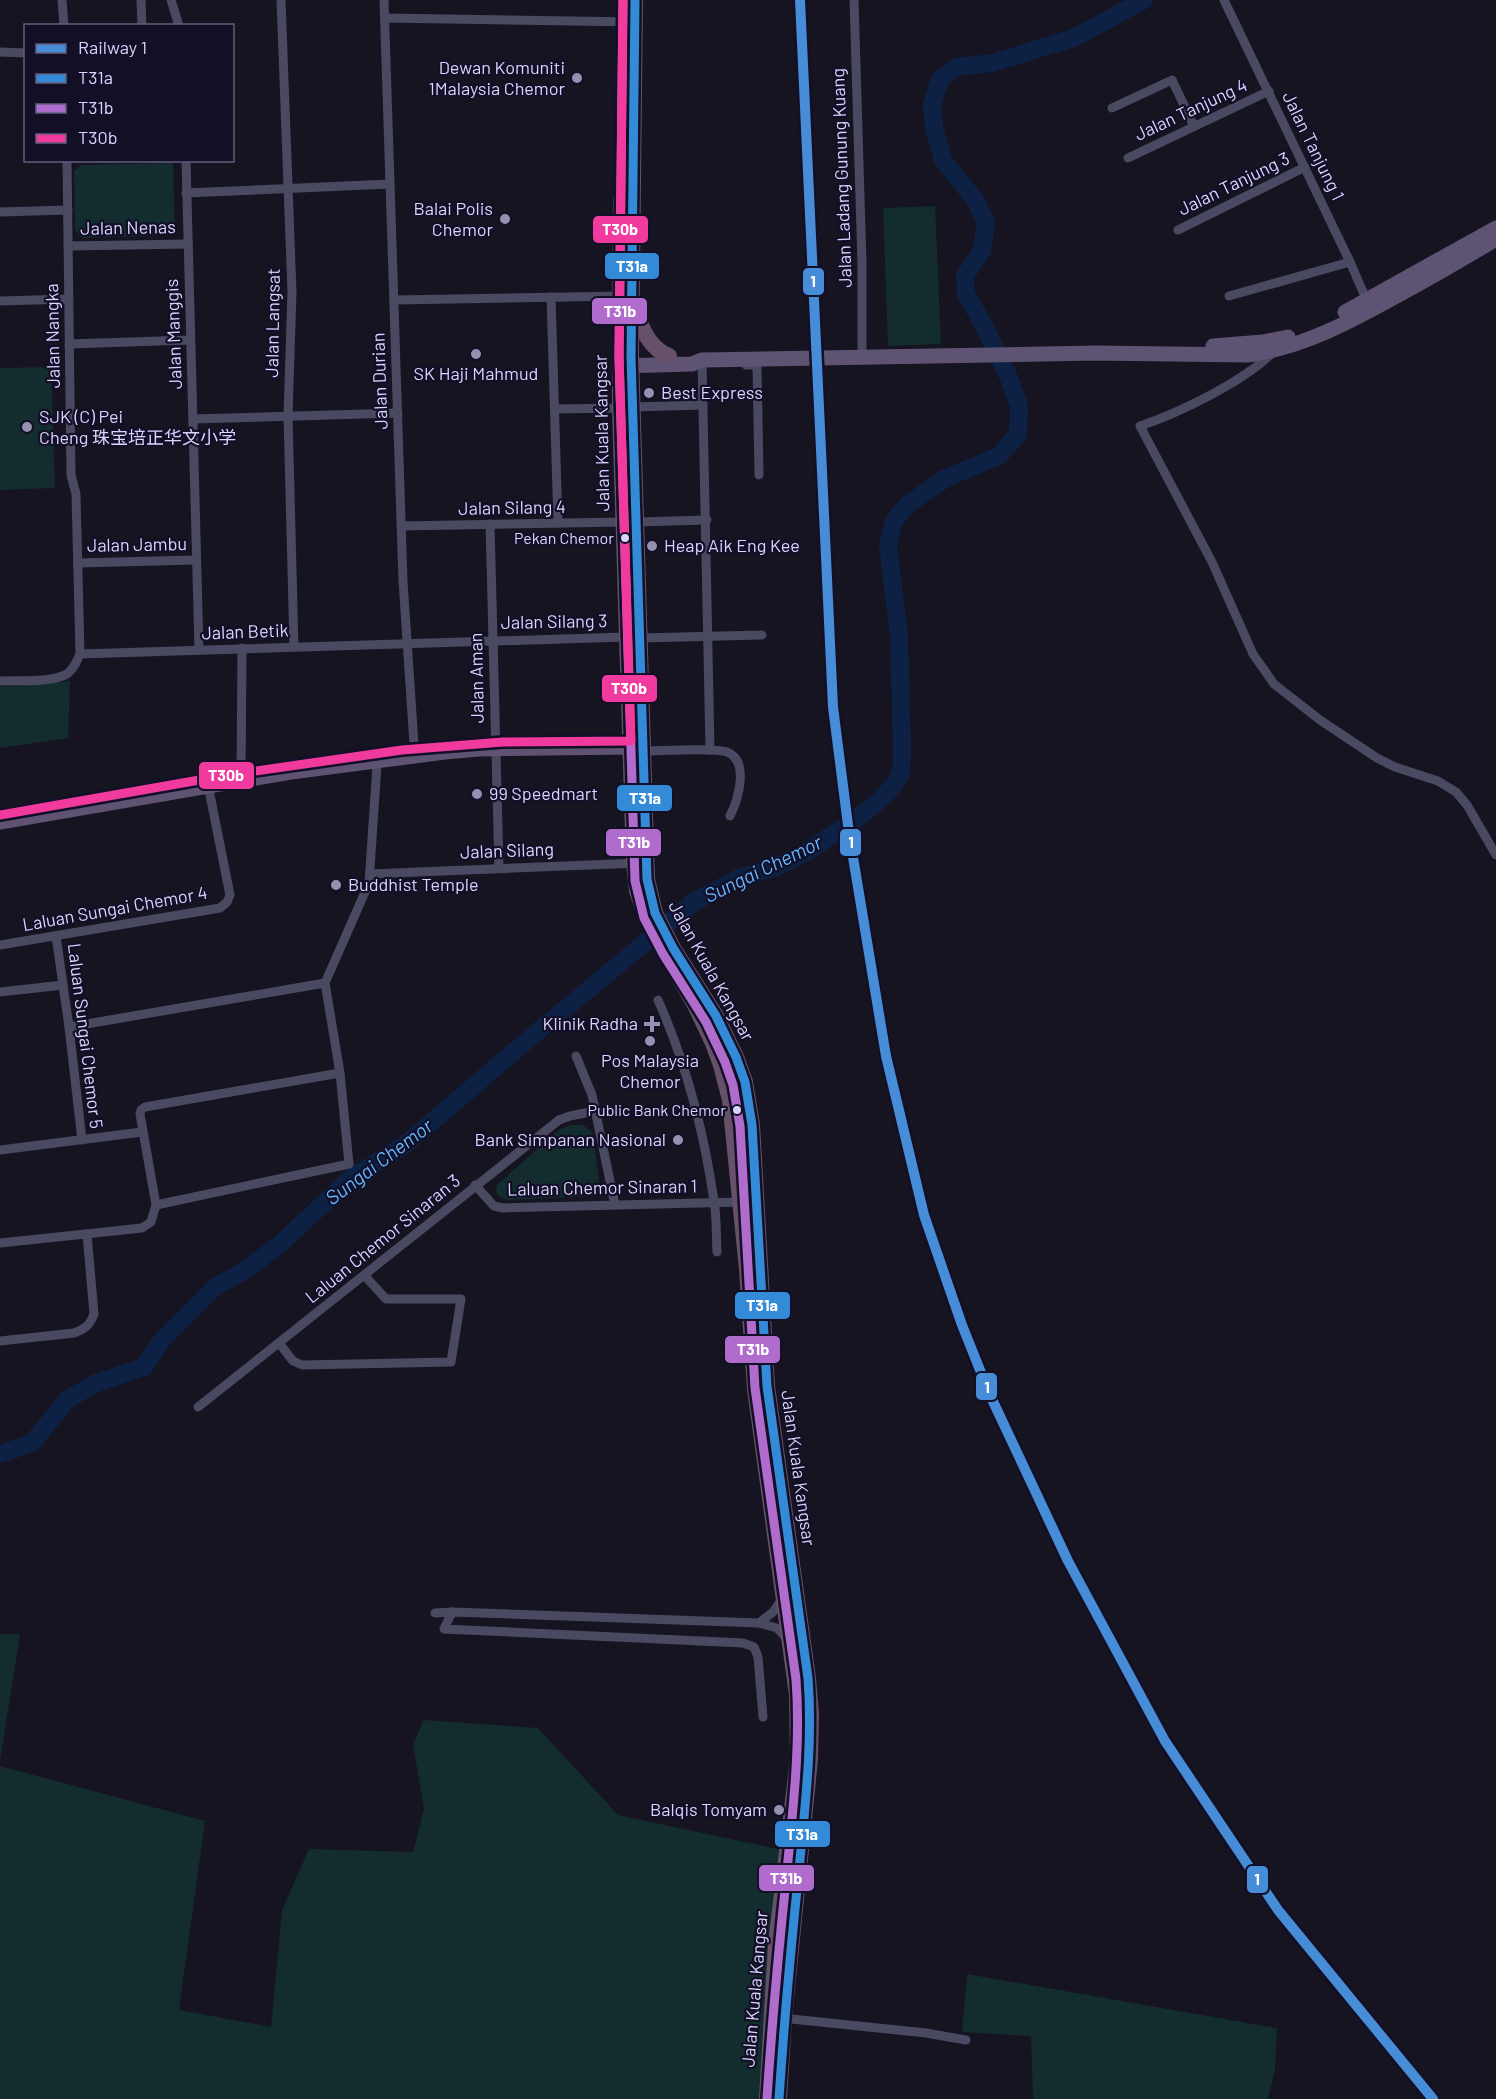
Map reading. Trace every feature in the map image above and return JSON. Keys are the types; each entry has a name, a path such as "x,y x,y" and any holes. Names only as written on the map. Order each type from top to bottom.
{"highway":[{"name":"Jalan Kuala Kangsar","path":"624,0 629,22 626,407 634,750 640,863 649,889 651,915 704,1023 726,1082 733,1124 755,1389 798,1704 798,1759 776,1944 779,2099"},
{"name":"Jalan Kuala Kangsar","path":"629,22 635,0"},
{"path":"628,298 644,333 659,352 669,356"},
{"name":"Jalan Kuala Kangsar","path":"669,951 727,1037 740,1069 747,1096 755,1158 770,1411 805,1656 811,1714 810,1759 766,2099"},
{"path":"747,1096 748,1183 740,1202 750,1214 759,1246"}],"main road":[{"path":"1096,353 1230,345 1281,339 1313,327 1367,301 1496,228"},
{"path":"626,361 692,364 862,356 970,354 1247,355 1301,342 1350,321 1496,239"},
{"path":"1367,301 1380,300 1403,293"},
{"path":"1350,321 1367,301"},
{"path":"626,361 692,356 702,363"},
{"path":"0,822 241,783 415,759 496,752 634,750"},
{"path":"241,783 415,759"},
{"path":"0,827 209,788"}],"street":[{"path":"62,0 64,24"},
{"path":"141,0 142,24"},
{"path":"171,0 178,24"},
{"name":"Jalan Langsat","path":"281,0 292,292 288,416 294,647"},
{"name":"Jalan Durian","path":"384,0 401,526 415,759"},
{"name":"Jalan Ladang Gunung Kuang","path":"854,0 862,356"},
{"name":"Jalan Tanjung 1","path":"1226,3 1367,301"},
{"path":"385,18 629,22"},
{"path":"0,52 24,53"},
{"path":"1112,108 1172,80 1194,126"},
{"name":"Jalan Tanjung 4","path":"1128,158 1269,91"},
{"name":"Jalan Nangka","path":"67,162 71,475 76,494 80,654"},
{"name":"Jalan Manggis","path":"186,162 199,650"},
{"name":"Jalan Tanjung 3","path":"1178,230 1305,167"},
{"path":"186,193 390,184"},
{"path":"0,212 68,210"},
{"name":"Jalan Nenas","path":"68,246 188,244"},
{"path":"1229,296 1350,262"},
{"path":"551,297 558,523"},
{"path":"394,300 628,298"},
{"path":"0,301 69,299"},
{"path":"69,344 190,340"},
{"path":"1275,350 1261,364 1229,384 1173,413 1140,426 1212,562 1253,654 1274,684 1311,714 1377,758 1395,767 1438,781 1456,792 1467,805 1496,855"},
{"path":"710,750 702,363 757,365 759,475"},
{"path":"555,409 703,405"},
{"path":"193,418 398,413"},
{"name":"Jalan Silang 4","path":"401,526 706,520"},
{"name":"Jalan Aman","path":"490,524 499,868"},
{"name":"Jalan Jambu","path":"78,563 196,560"},
{"name":"Jalan Silang 3","path":"408,643 762,635"},
{"name":"Jalan Betik","path":"80,654 408,643"},
{"path":"241,783 242,648"},
{"path":"0,681 52,678 66,674 73,668 80,654"},
{"path":"634,750 727,752 737,759 740,771 739,795 730,816"},
{"path":"156,1205 349,1164 340,1073 325,983 369,883 369,854 377,765"},
{"name":"Laluan Sungai Chemor 4","path":"0,945 220,908 227,902 230,895 209,788"},
{"name":"Jalan Silang","path":"370,874 640,863"},
{"name":"Laluan Sungai Chemor 5","path":"56,936 82,1140"},
{"path":"69,1027 325,983"},
{"path":"0,992 63,985"},
{"path":"658,1000 684,1065 714,1202 717,1252"},
{"path":"576,1056 586,1079 595,1111 615,1205"},
{"path":"0,1243 142,1228 151,1222 156,1205 142,1132 140,1114 145,1107 340,1073"},
{"name":"Laluan Chemor Sinaran 3","path":"198,1407 559,1120 595,1111"},
{"path":"0,1150 142,1132"},
{"name":"Laluan Chemor Sinaran 1","path":"475,1185 494,1206 498,1207 740,1202"},
{"path":"0,1341 74,1333 86,1329 91,1323 94,1314 87,1234"},
{"path":"279,1343 293,1361 302,1365 451,1362 461,1299 386,1299 364,1275"},
{"path":"759,1623 773,1612 783,1597"},
{"path":"435,1614 453,1612 759,1623 777,1628 790,1644"},
{"path":"453,1612 444,1629 743,1643 754,1647 759,1657 764,1717"},
{"path":"700,1620 701,1641"},
{"path":"777,2017 926,2033 966,2040"}],"green space":[{"path":"173,163 175,235 82,238 75,230 74,171 81,165"},
{"path":"935,206 941,344 888,346 883,208"},
{"name":"SJK (C) Pei Cheng 珠宝培正华文小学","path":"51,367 55,488 0,490 0,368"},
{"path":"70,681 68,738 0,748 0,687"},
{"path":"571,1125 583,1125 593,1133 600,1188 598,1194 509,1200 500,1197 496,1192 497,1185 560,1129"},
{"path":"0,1634 20,1634 0,1761"},
{"path":"424,1720 538,1728 618,1815 787,1851 767,2099 0,2099 0,1766 205,1821 179,2010 271,2027 282,1910 309,1849 413,1852 424,1809 413,1744"},
{"path":"967,1974 1277,2028 1275,2070 1268,2099 1033,2099 1031,2036 962,2032"}],"waterway":[{"name":"Sungai Chemor","path":"0,1454 32,1443 67,1400 94,1384 144,1367 161,1341 215,1287 245,1270 279,1245 351,1178 406,1144 694,902 739,878 776,867 808,851 863,814 894,785 901,773 902,750 899,635 888,544 894,521 907,505 946,478 999,456 1018,434 1019,406 1010,380 966,294 965,276 982,250 986,222 975,200 943,160 934,128 932,105 940,79 957,67 992,63 1074,38 1144,0"}],"rail line":[{"name":"1","path":"800,0 833,707 849,833 886,1056 924,1215 962,1325 990,1395 1068,1561 1165,1741 1278,1910 1433,2099"}],"transit line":[{"name":"T31b","path":"623,0 619,357 635,881 644,918 663,954 706,1022 733,1085 740,1126 755,1388 796,1679 798,1727 796,1775 767,2098"},
{"name":"T30b","path":"0,815 228,775 402,750 503,742 631,741 619,357 623,0"},
{"name":"T31a","path":"635,0 631,357 647,879 655,913 673,948 716,1016 736,1057 745,1082 752,1125 767,1386 808,1678 810,1726 808,1774 779,2099"}],"place":[{"name":"Dewan Komuniti 1Malaysia Chemor","path":"577,78"},
{"name":"Balai Polis Chemor","path":"505,219"},
{"name":"SK Haji Mahmud","path":"476,354"},
{"name":"Best Express","path":"649,393"},
{"name":"SJK (C) Pei Cheng 珠宝培正华文小学","path":"27,427"},
{"name":"Pekan Chemor","path":"625,538"},
{"name":"Heap Aik Eng Kee","path":"652,546"},
{"name":"99 Speedmart","path":"477,794"},
{"name":"Buddhist Temple","path":"336,885"},
{"name":"Klinik Radha","path":"652,1024"},
{"name":"Pos Malaysia Chemor","path":"650,1041"},
{"name":"Public Bank Chemor","path":"737,1110"},
{"name":"Bank Simpanan Nasional","path":"678,1140"},
{"name":"Balqis Tomyam","path":"779,1810"}]}
